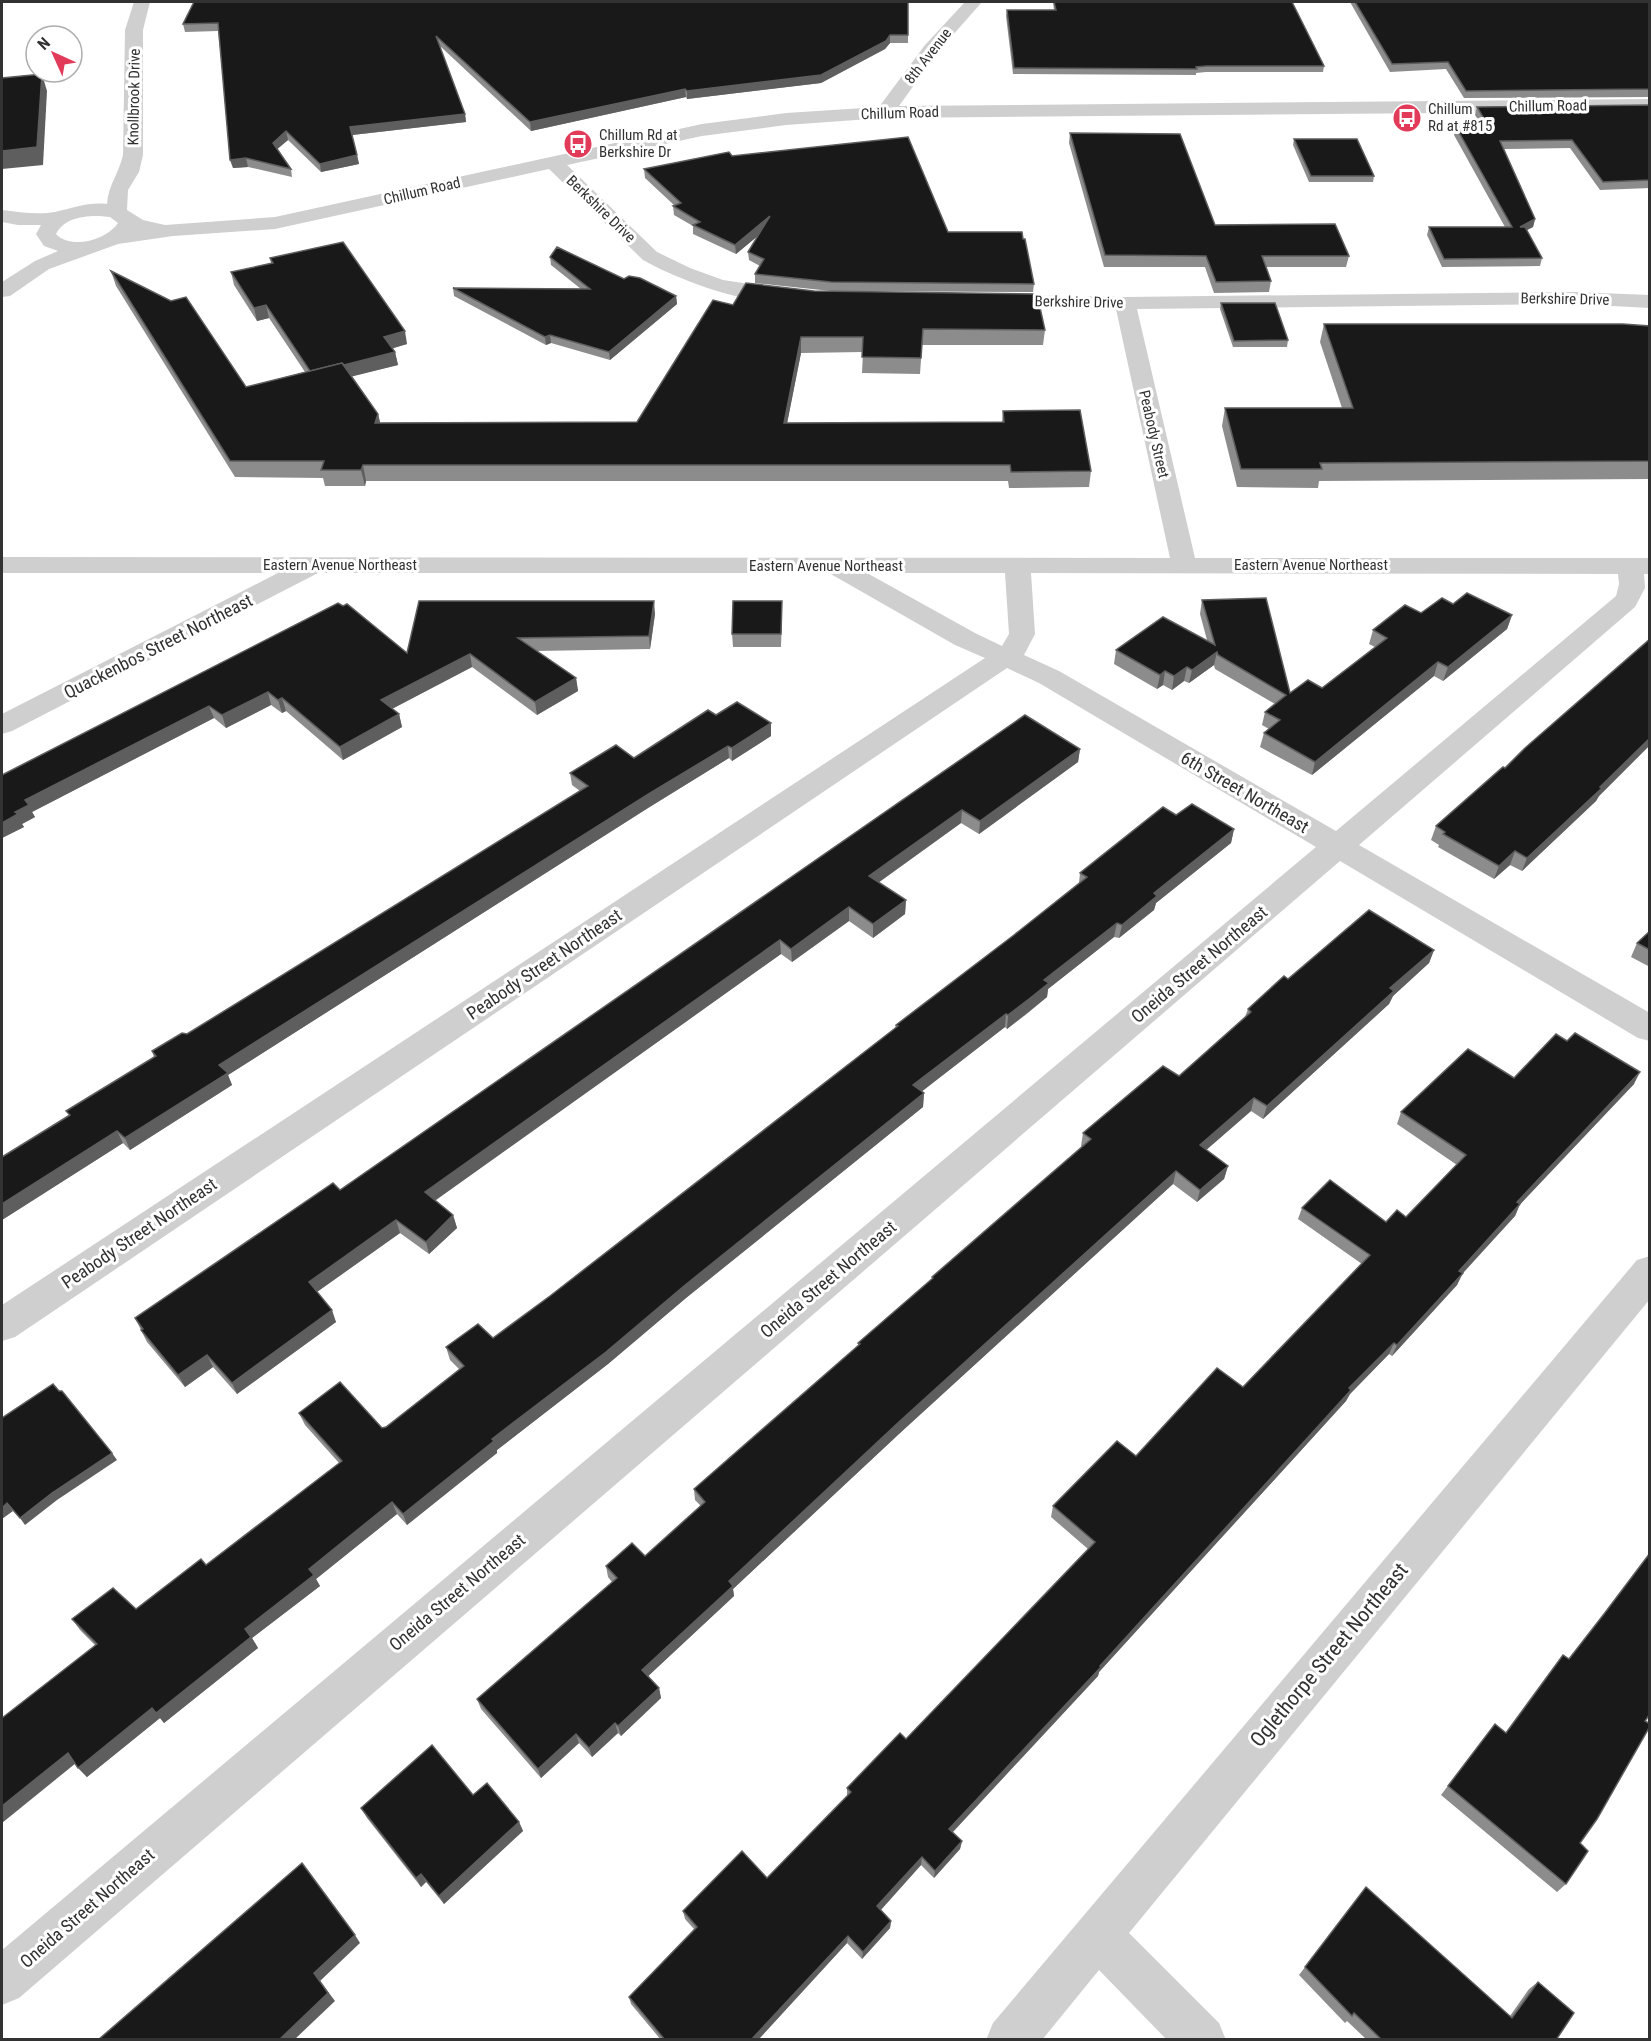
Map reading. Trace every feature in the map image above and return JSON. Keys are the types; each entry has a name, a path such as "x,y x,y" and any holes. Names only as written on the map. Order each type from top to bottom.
{"street":[{"name":"Knollbrook Drive","path":"122,217 118,190 129,172 133,155 135,30 142,2"},
{"name":"8th Avenue","path":"884,112 956,19 974,2"},
{"name":"Chillum Road","path":"87,246 162,231 211,230 275,223 702,130 786,119 884,112 1650,105"},
{"name":"Berkshire Drive","path":"553,162 651,256 669,267 705,282 734,290 754,294 813,298"},
{"path":"52,231 118,190"},
{"name":"Chillum Road","path":"84,211 97,210 122,217 140,227 162,231"},
{"path":"113,239 125,230 122,217"},
{"path":"10,218 52,231 67,246 87,246"},
{"path":"42,265 50,252 52,231"},
{"path":"2,291 42,265 87,246"},
{"name":"Berkshire Drive","path":"974,301 1125,303 1554,298 1650,302"},
{"name":"Peabody Street","path":"1125,303 1184,566"},
{"name":"Eastern Avenue Northeast","path":"2,565 1639,566"},
{"name":"Quackenbos Street Northeast","path":"2,725 313,565"},
{"name":"Peabody Street Northeast","path":"2,1325 1004,658 1013,651 1022,634 1017,565"},
{"name":"6th Street Northeast","path":"835,566 965,639 1049,677 1650,1029"},
{"name":"Oneida Street Northeast","path":"2,1981 1626,602 1639,566"},
{"name":"Oglethorpe Street Northeast","path":"1010,2040 1650,1271"},
{"path":"1097,1935 1202,2040"}],"building":[{"path":"194,2 908,2 908,35 890,35 886,41 821,75 687,91 685,89 530,122 436,36 465,114 350,127 357,155 320,164 286,131 273,143 291,169 246,158 230,160 218,23 183,24"},
{"path":"1054,2 1292,2 1324,66 1207,66 1196,67 1197,69 1014,68 1007,10 1056,10"},
{"path":"1355,2 1650,2 1650,89 1466,91 1448,62 1392,64"},
{"path":"24,76 24,84 41,84 37,147 2,151 2,78"},
{"path":"1650,105 1650,180 1603,182 1572,140 1500,141 1535,219 1520,227 1525,227 1542,258 1444,259 1429,227 1512,227 1456,127 1489,127 1477,107"},
{"path":"1070,133 1180,134 1215,225 1335,224 1349,256 1262,256 1271,281 1216,282 1206,256 1105,255"},
{"path":"908,137 948,232 1022,232 1034,284 831,282 755,274 764,259 748,252 770,216 735,245 693,225 700,222 673,206 681,203 644,169 729,152 732,156"},
{"path":"1294,139 1357,139 1374,176 1311,176"},
{"path":"343,242 405,331 384,337 395,352 310,371 266,305 254,308 231,272 273,263 270,258"},
{"path":"557,247 624,279 629,276 640,278 676,296 609,352 550,335 545,337 453,288 590,289 550,257"},
{"path":"111,271 171,301 186,297 246,387 342,363 378,414 375,423 637,422 713,300 733,305 746,283 814,291 1037,294 1045,330 923,329 921,358 862,357 863,337 801,337 784,423 1004,422 1003,411 1080,410 1091,471 1011,472 1010,465 363,465 361,470 321,470 324,461 230,461"},
{"path":"1221,303 1275,303 1288,340 1234,341"},
{"path":"1324,324 1623,324 1650,326 1650,461 1320,463 1322,469 1241,469 1225,408 1353,408"},
{"path":"1467,593 1512,615 1448,667 1438,662 1315,762 1264,733 1280,720 1265,712 1286,695 1218,655 1217,652 1192,670 1187,667 1174,676 1165,671 1160,675 1116,650 1163,617 1215,645 1202,600 1266,598 1290,693 1308,680 1322,688 1387,638 1373,630 1405,605 1421,613 1442,598 1453,604"},
{"path":"419,601 654,601 649,636 518,638 576,678 535,702 470,654 381,700 399,714 340,747 282,698 278,700 268,692 222,715 209,706 25,800 29,805 15,812 18,814 2,823 2,775 338,603 343,606 347,604 407,653"},
{"path":"733,601 782,601 781,634 732,634"},
{"path":"1650,639 1650,738 1600,787 1602,788 1527,858 1515,851 1499,866 1443,834 1445,832 1436,826"},
{"path":"737,702 771,723 732,748 728,746 647,795 219,1065 228,1073 125,1138 117,1131 2,1204 2,1157 70,1115 66,1111 156,1056 152,1051 182,1033 187,1034 588,786 570,773 616,745 634,758 708,710 716,715"},
{"path":"1025,715 1080,749 980,821 962,810 869,876 906,900 873,924 849,907 791,949 780,940 425,1192 453,1215 426,1242 396,1220 309,1282 332,1310 232,1383 207,1355 178,1375 141,1330 143,1329 135,1318 333,1183 340,1190"},
{"path":"1192,804 1234,829 1154,893 1157,896 1122,925 1117,923 1044,980 1049,983 1029,999 913,1085 924,1093 684,1286 606,1352 492,1439 494,1441 403,1514 392,1502 309,1569 314,1575 245,1629 251,1637 156,1713 152,1708 78,1768 68,1753 2,1806 2,1718 97,1644 72,1619 113,1588 136,1609 201,1559 206,1565 342,1461 299,1413 340,1382 382,1428 386,1427 464,1366 446,1347 478,1324 493,1338 1014,935 1087,877 1080,873 1163,807 1176,815"},
{"path":"1369,910 1434,950 1390,988 1394,991 1267,1106 1254,1098 1200,1145 1228,1166 1200,1190 1176,1171 900,1421 729,1581 733,1586 642,1670 659,1688 618,1726 615,1723 589,1748 576,1734 538,1769 477,1699 617,1578 606,1566 632,1543 645,1556 705,1502 694,1489 1091,1139 1083,1133 1163,1066 1179,1076 1251,1012 1248,1009 1284,976 1288,979"},
{"path":"1650,931 1650,950 1637,943"},
{"path":"1575,1033 1640,1072 1517,1202 1520,1204 1459,1271 1463,1273 1397,1345 1394,1343 1349,1388 1351,1390 1101,1667 949,1829 962,1841 935,1871 922,1857 877,1906 891,1921 863,1952 848,1936 751,2040 665,2040 629,1997 697,1927 683,1911 742,1851 767,1878 851,1792 847,1788 900,1733 906,1739 1095,1542 1053,1506 1117,1441 1136,1456 1217,1368 1243,1387 1370,1255 1302,1208 1330,1180 1386,1222 1397,1210 1406,1217 1466,1155 1401,1112 1468,1049 1514,1078 1556,1034 1567,1041"},
{"path":"53,1384 59,1391 62,1391 112,1453 52,1493 20,1518 7,1503 2,1508 2,1418"},
{"path":"1650,1553 1650,1714 1645,1721 1650,1726 1597,1819 1580,1843 1588,1851 1566,1884 1448,1786 1495,1724 1506,1733 1563,1655 1569,1659"},
{"path":"432,1745 473,1795 487,1783 519,1822 439,1896 421,1874 416,1878 361,1808"},
{"path":"302,1863 355,1935 314,1973 328,1993 279,2040 98,2040"},
{"path":"1366,1887 1512,2018 1538,1982 1574,2013 1556,2040 1382,2040 1354,2013 1352,2016 1305,1967"}],"place":[{"name":"Chillum Rd at #815","path":"1407,118"},
{"name":"Chillum Rd at Berkshire Dr","path":"578,144"}]}
